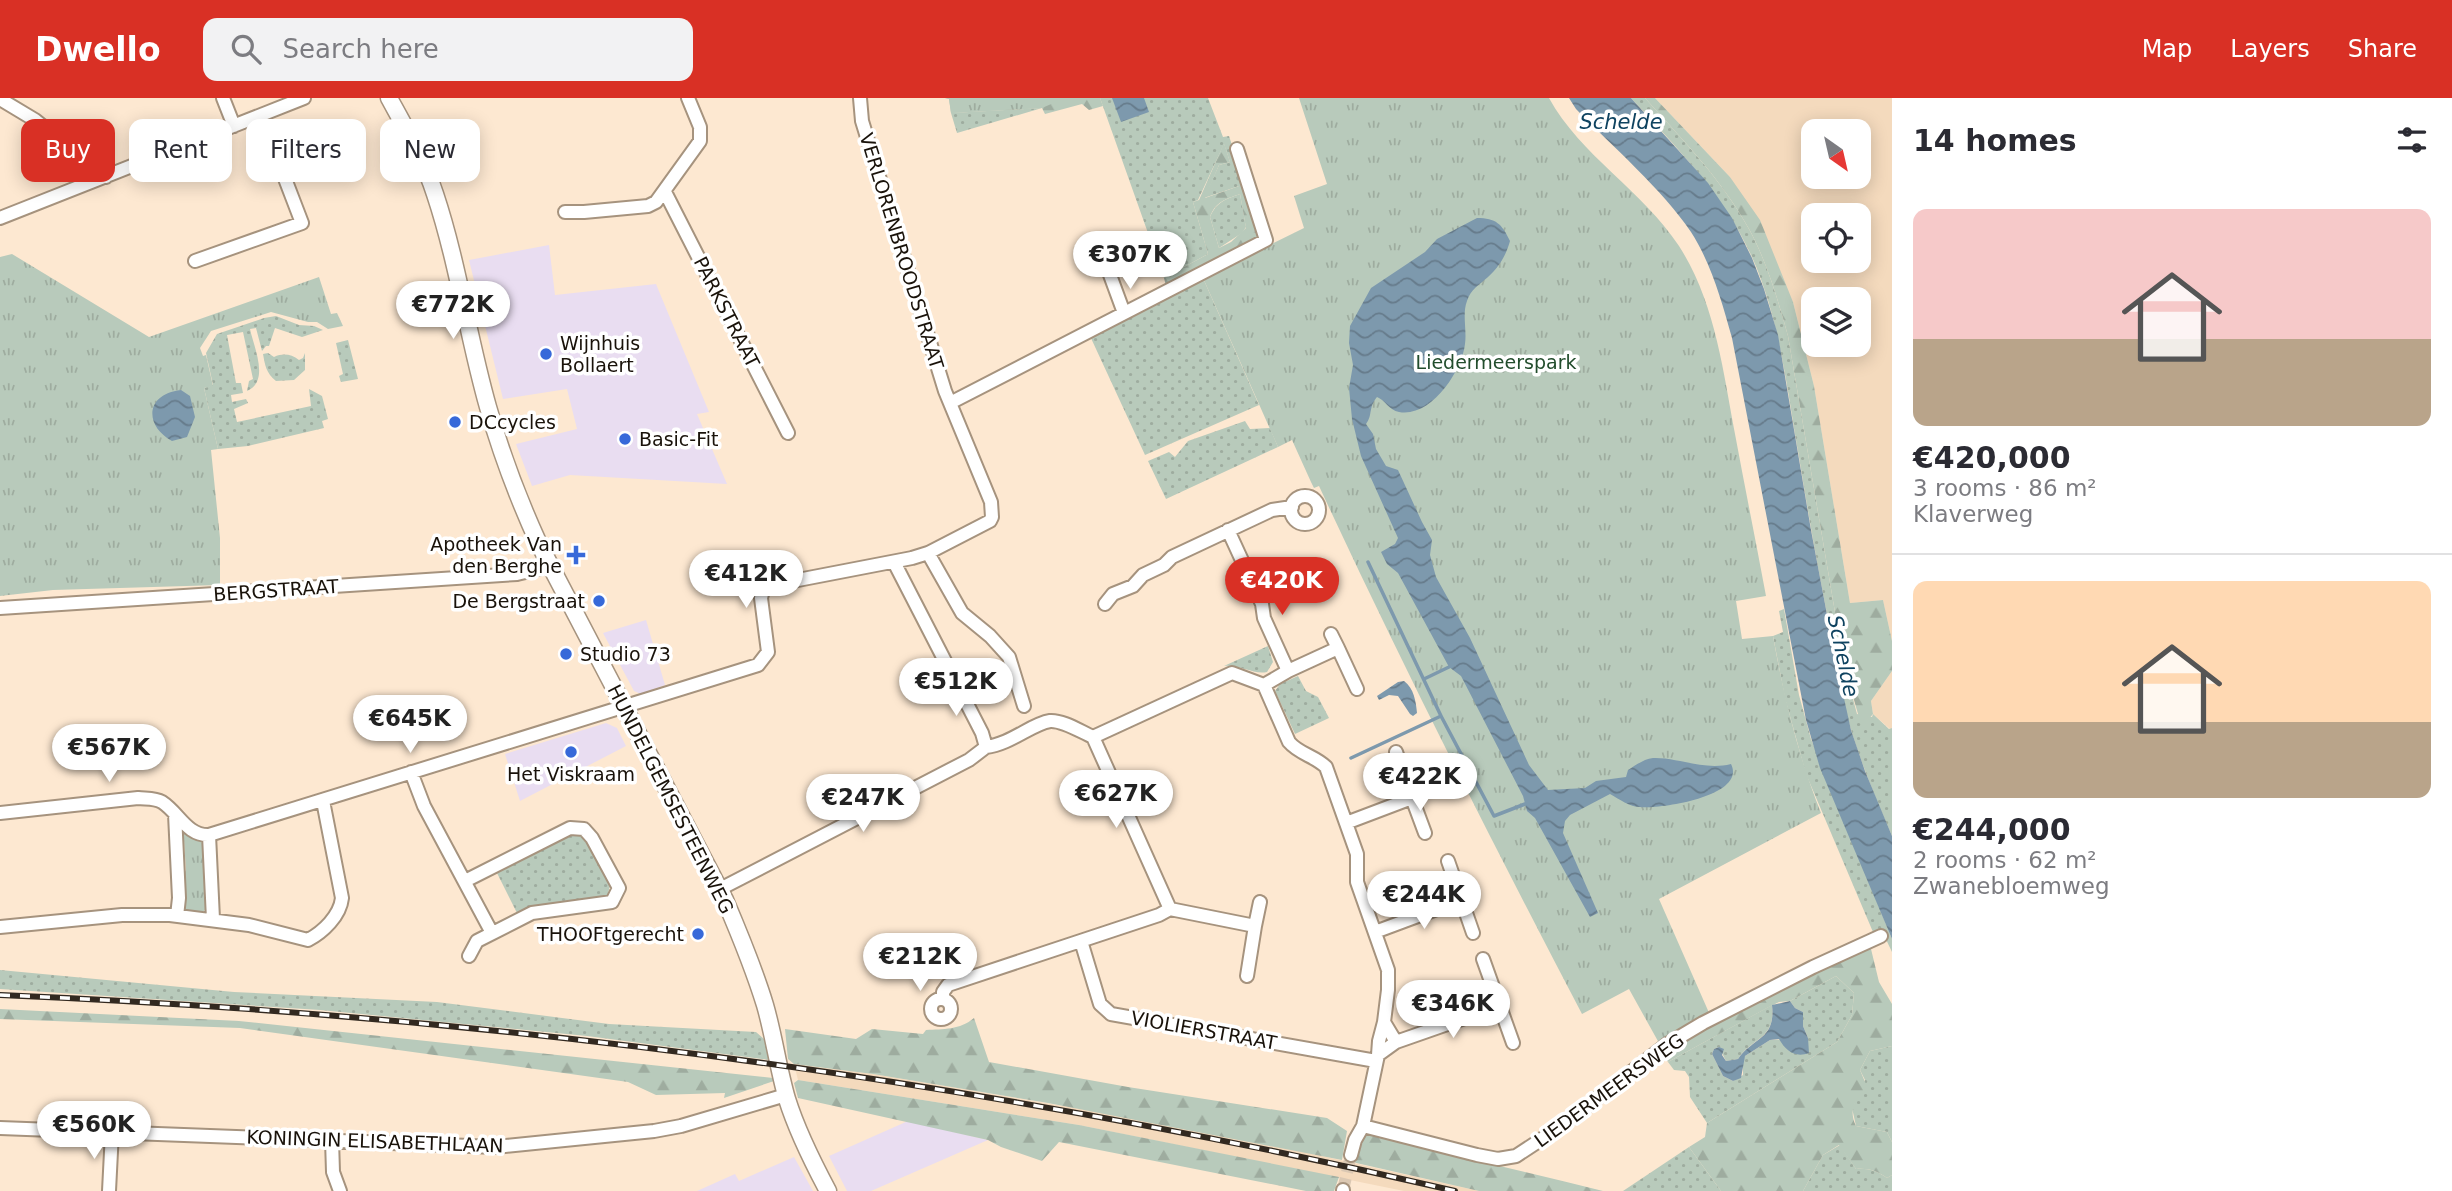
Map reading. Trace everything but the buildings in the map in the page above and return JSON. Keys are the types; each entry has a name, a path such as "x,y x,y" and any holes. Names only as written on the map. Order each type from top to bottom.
{"main road":[{"name":"HUNDELGEMSESTEENWEG","path":"389,98 415,146 435,194 447,233 488,407 522,506 550,566 720,889 759,985 786,1095 806,1149 828,1191"}],"street":[{"path":"223,98 234,126"},
{"path":"115,173 304,98"},
{"path":"565,212 648,206 656,202 700,141 700,127 688,98"},
{"name":"VERLORENBROODSTRAAT","path":"204,835 323,801 758,665 768,652 761,598 763,590 772,585 928,553 990,521 991,502 950,403 862,121 860,98"},
{"path":"0,99 33,119"},
{"path":"195,261 302,223 261,116"},
{"path":"950,403 1266,240 1237,149"},
{"path":"0,218 93,182"},
{"name":"PARKSTRAAT","path":"665,192 788,433"},
{"path":"1106,264 1124,313"},
{"path":"1105,604 1113,594 1133,586 1143,575 1164,565 1172,557 1272,510 1292,507"},
{"path":"1228,530 1262,604 1264,618 1288,670"},
{"path":"928,553 962,613 990,636 1009,657 1024,706"},
{"path":"894,562 982,733 986,747"},
{"name":"BERGSTRAAT","path":"0,608 517,574 550,566"},
{"path":"1331,634 1357,688"},
{"path":"1264,685 1288,670 1338,648"},
{"path":"1093,737 1224,675 1238,674 1264,685 1289,742 1295,749 1319,760 1326,767 1357,854 1357,882 1389,978 1384,1022 1378,1041 1363,1126 1351,1155"},
{"path":"720,889 969,760 986,747 1003,744 1049,722 1062,724 1093,737 1170,909"},
{"path":"1396,752 1425,833"},
{"path":"411,772 424,806 492,933"},
{"path":"0,813 138,798 161,802 204,835 213,919"},
{"path":"1346,823 1412,799"},
{"path":"0,927 122,915 177,916 249,925 307,940 316,936 338,914 342,898 323,801"},
{"path":"175,814 179,898 177,916"},
{"path":"465,881 570,828 584,829 592,838 619,888 612,902 532,913 477,941 469,956"},
{"path":"1448,861 1473,933"},
{"path":"1374,932 1461,900"},
{"path":"1247,976 1260,902"},
{"path":"943,999 943,992 948,985 1081,942 1170,909 1255,926"},
{"name":"LIEDERMEERSWEG","path":"1363,1126 1477,1155 1498,1159 1516,1156 1560,1127 1666,1045 1813,967 1881,936"},
{"name":"VIOLIERSTRAAT","path":"1081,942 1100,1004 1111,1014 1377,1058"},
{"path":"1483,958 1513,1043"},
{"path":"1377,1058 1396,1042 1499,1006"},
{"path":"1384,1022 1396,1042"},
{"name":"KONINGIN ELISABETHLAAN","path":"0,1128 496,1147 654,1131 720,1116 786,1095"},
{"path":"110,1191 112,1132"},
{"path":"332,1140 333,1172 340,1191"}],"shaded area":[{"path":"1655,98 1892,98 1892,641 1883,600 1850,603 1814,386 1807,357 1871,357 1871,287 1801,287 1801,334 1793,302 1730,177"},
{"path":"549,245 555,295 656,284 709,412 697,414 727,484 570,475 532,486 516,444 577,429 567,389 503,399 469,260"},
{"path":"646,620 665,685 641,694 634,691 603,633"},
{"path":"1892,671 1890,729 1873,714 1871,701"},
{"path":"606,723 617,728 626,746 520,801 505,754"},
{"path":"794,1064 873,1074 1116,1115 1304,1152 1479,1191 1404,1191 1079,1125 798,1080"},
{"path":"908,1121 988,1140 871,1191 847,1191 829,1156"},
{"path":"794,1157 813,1191 697,1191 735,1174 739,1181"}],"green space":[{"path":"945,98 1100,98 1103,106 1089,110 1082,104 1045,114 1042,108 951,113 949,99"},
{"path":"945,98 1065,98 1042,108 951,113 949,99"},
{"path":"1100,98 1208,98 1223,137 1229,136 1241,172 1239,186 1204,198 1219,165 1230,162 1224,144 1198,200 1193,202 1208,254 1164,278"},
{"name":"Liedermeerspark","path":"1299,98 1549,98 1577,137 1664,226 1679,246 1701,290 1722,361 1766,596 1736,601 1742,639 1773,636 1792,726 1821,813 1659,899 1710,1015 1659,1043 1629,989 1582,1014 1382,620 1319,486 1314,488 1292,440 1278,447 1203,278 1304,228 1294,196 1327,184"},
{"path":"1631,98 1645,98 1714,177 1749,229 1772,281 1788,336 1844,665 1857,714 1872,717 1873,714 1889,729 1892,728 1892,836 1861,759 1845,706 1813,541 1782,356 1762,281 1741,234 1714,193"},
{"path":"1645,98 1655,98 1730,177 1760,220 1793,302 1801,334 1801,357 1807,357 1814,386 1850,603 1883,600 1892,641 1892,671 1871,701 1873,714 1867,721 1860,721 1844,665 1788,336 1772,281 1749,229 1701,160"},
{"path":"1042,108 957,133 951,113"},
{"path":"1224,143 1230,162 1219,165 1205,198 1239,186 1235,175 1241,172 1259,236 1256,241 1166,286 1164,278 1208,254 1193,202 1199,200","holes":["1240,194 1246,228 1231,242 1219,248 1210,217 1218,204"]},
{"path":"1240,194 1246,227 1242,233 1219,248 1210,217 1218,204"},
{"path":"12,254 149,337 319,277 331,314 337,313 343,326 328,329 317,322 271,312 211,331 200,348 203,356 206,355 213,386 204,388 218,449 211,450 220,538 220,585 53,590 0,596 0,257"},
{"path":"1203,278 1259,405 1145,455 1090,336"},
{"path":"276,316 323,330 302,337 275,328 269,346 262,351 256,328 250,329 259,372 258,380 247,391 249,381 253,379 243,332 227,335 236,383 241,383 243,393 231,395 232,402 246,399 248,403 234,409 237,422 311,406 309,389 322,396 328,419 322,421 324,428 248,446 218,449 204,388 213,385 206,353 217,334"},
{"path":"348,340 358,379 341,382 339,376 343,374 336,343"},
{"path":"268,353 274,357 293,356 299,360 305,353 305,370 294,380 276,381 265,365 263,354"},
{"path":"1245,421 1250,429 1270,428 1278,447 1166,499 1148,461 1169,452 1175,457 1188,441"},
{"path":"1784,609 1799,695 1811,739 1892,939 1892,952 1881,929 1873,932 1806,774 1785,698 1773,636 1783,632 1779,611"},
{"path":"1268,646 1273,662 1267,672 1224,666"},
{"path":"1298,676 1306,691 1318,697 1329,718 1295,734 1275,691 1280,684"},
{"path":"184,829 204,844 209,906 202,913 182,911 181,879 186,870 184,841 179,835"},
{"path":"573,833 586,837 611,882 607,897 538,905 538,909 517,913 497,873"},
{"path":"1862,949 1871,949 1879,982 1892,1004 1892,1046 1870,1051 1860,1070 1868,1089 1856,1101 1853,1114 1856,1126 1887,1132 1892,1142 1892,1175 1887,1178 1873,1170 1856,1169 1839,1145 1823,1155 1803,1191 1721,1191 1689,1147 1705,1137 1707,1123 1837,1042 1852,1015 1854,993 1836,976 1790,1001 1779,1002 1767,1008 1668,1062 1662,1053 1701,1027"},
{"path":"0,970 234,992 437,1002 609,1024 756,1032 765,1040 770,1060 587,1036 320,1010 0,989"},
{"path":"1836,976 1854,993 1852,1015 1837,1042 1707,1123 1690,1097 1689,1077 1685,1071 1674,1070 1668,1062 1772,1005 1767,1032 1738,1059 1726,1061 1719,1047 1714,1049 1712,1054 1723,1076 1733,1081 1743,1075 1745,1056 1770,1040 1808,1038 1803,1026 1803,1012 1795,1008 1790,1001"},
{"path":"0,1009 239,1021 773,1078 774,1081 724,1098 725,1093 656,1095 628,1082 240,1028 0,1019"},
{"path":"974,1018 989,1062 1327,1118 1347,1131 1342,1160 1048,1103 873,1074 794,1064 788,1059 785,1029 856,1039 872,1029 923,1034 926,1030 957,1027"},
{"path":"1892,1046 1892,1142 1887,1132 1856,1126 1852,1108 1865,1080 1860,1070 1870,1051"},
{"path":"798,1080 1079,1125 1339,1177 1334,1191 1306,1191 1059,1142 1042,1161 988,1140 798,1098 794,1083"},
{"path":"1363,1132 1603,1191 1479,1191 1352,1162"},
{"path":"1840,1145 1856,1169 1873,1170 1887,1178 1892,1175 1892,1191 1803,1191 1823,1155"},
{"path":"1689,1147 1721,1191 1623,1191"}],"water":[{"path":"1112,98 1144,98 1149,112 1121,122"},
{"name":"Schelde","path":"1569,98 1631,98 1708,183 1732,218 1764,289 1778,335 1811,530 1851,730 1892,836 1892,939 1820,768 1806,720 1732,338 1710,270 1698,244 1679,216 1652,184 1576,109"},
{"path":"1477,218 1498,223 1510,241 1499,264 1469,297 1465,311 1465,344 1458,367 1443,390 1422,408 1399,412 1377,397 1366,424 1373,434 1376,449 1386,466 1398,470 1432,540 1430,555 1436,577 1470,638 1529,765 1548,790 1585,788 1596,781 1626,777 1628,770 1653,758 1711,766 1731,764 1733,775 1715,792 1682,803 1636,807 1610,794 1570,815 1565,821 1563,833 1598,913 1590,917 1535,818 1527,811 1523,796 1461,676 1449,667 1398,573 1387,564 1381,552 1395,544 1398,538 1361,456 1352,419 1349,388 1353,365 1349,343 1350,326 1371,288 1425,252 1437,239"},
{"path":"181,390 190,396 195,417 187,437 172,441 157,427 153,411 160,398"},
{"path":"1404,681 1410,687 1415,700 1417,713 1413,716 1398,696 1389,695 1379,700 1377,696"},
{"path":"1790,1001 1795,1008 1803,1012 1809,1053 1795,1054 1779,1039 1770,1040 1745,1056 1741,1078 1733,1081 1723,1076 1712,1054 1714,1049 1724,1049 1722,1055 1726,1061 1738,1059 1767,1032 1772,1005"}],"waterway":[{"path":"1368,562 1441,716 1494,816 1525,804"},
{"path":"1424,679 1449,667"},
{"path":"1351,758 1441,716"}],"tunnel":[{"path":"1343,1190 1351,1155"}],"railway":[{"path":"0,995 367,1018 732,1059 914,1085 1095,1116 1455,1191"}],"place":[{"name":"Wijnhuis Bollaert","path":"546,354"},
{"name":"DCcycles","path":"455,422"},
{"name":"Basic-Fit","path":"625,439"},
{"name":"Apotheek Van den Berghe","path":"576,555"},
{"name":"De Bergstraat","path":"599,601"},
{"name":"Studio 73","path":"566,654"},
{"name":"Het Viskraam","path":"571,752"},
{"name":"THOOFtgerecht","path":"698,934"}]}
